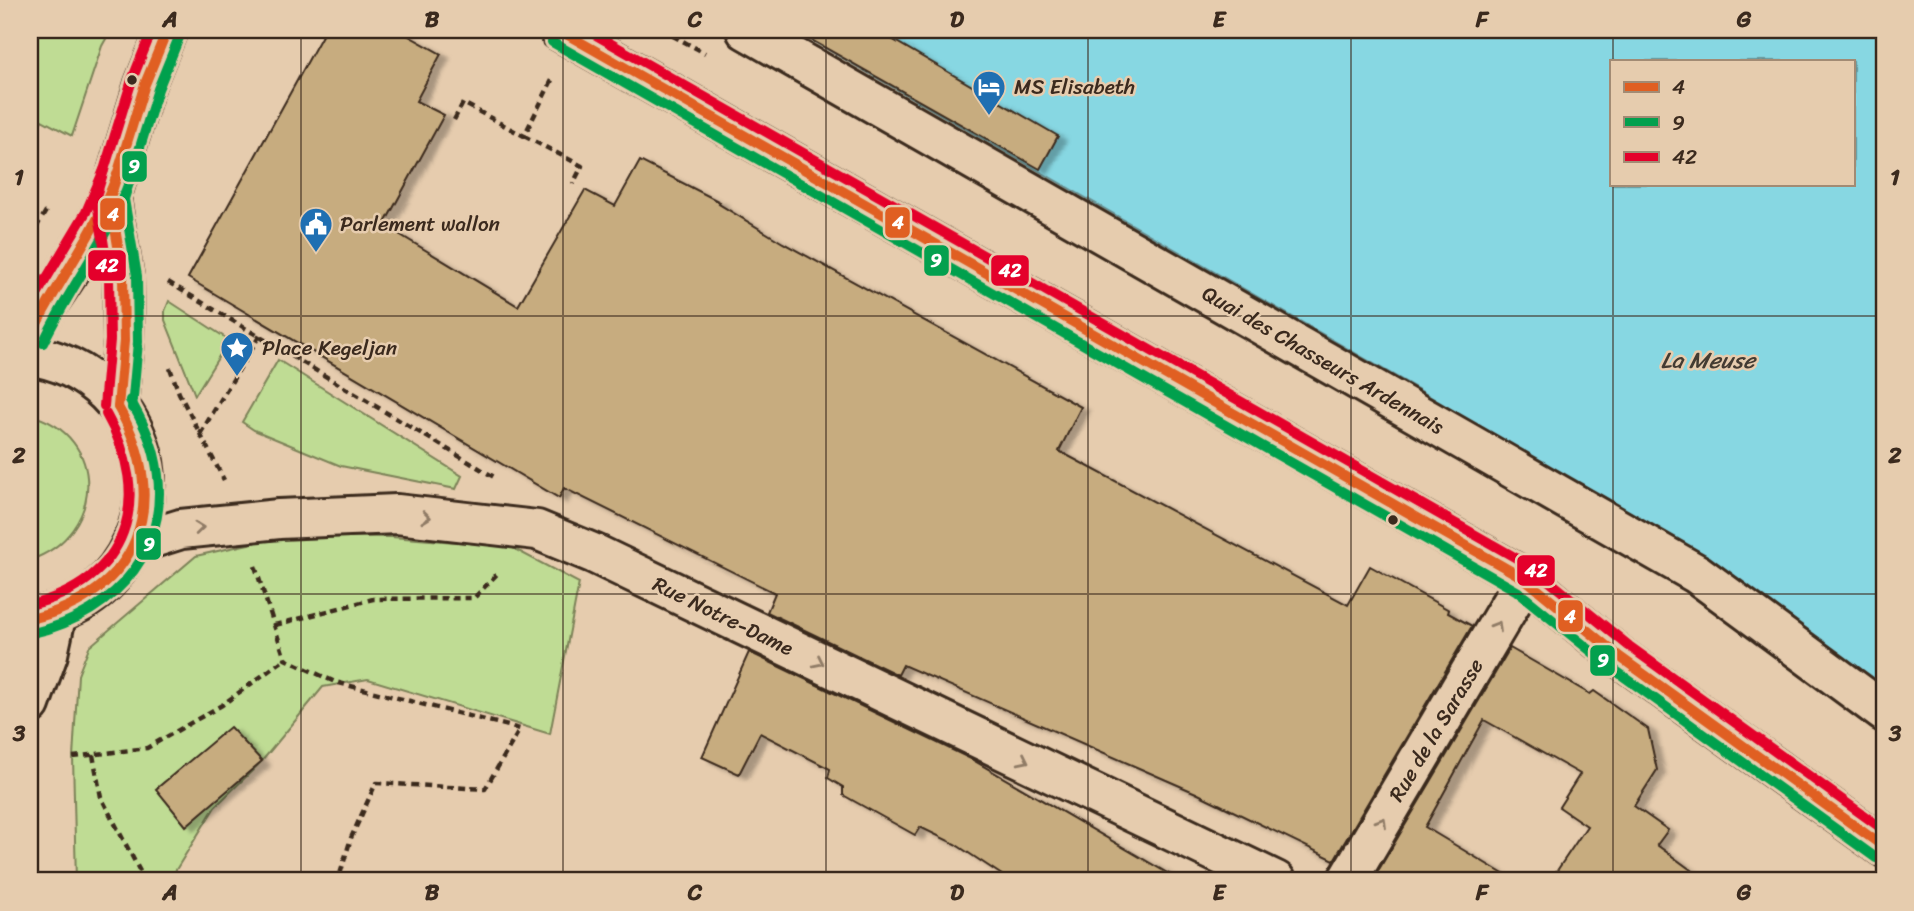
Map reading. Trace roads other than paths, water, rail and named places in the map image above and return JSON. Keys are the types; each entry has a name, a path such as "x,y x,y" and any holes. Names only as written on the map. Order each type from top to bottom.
{"main road":[{"path":"30,337 38,318 77,259 110,198 145,84 167,30"},
{"path":"559,30 1525,579 1620,657 1884,847"},
{"name":"Quai des Chasseurs Ardennais","path":"746,30 1697,574 1884,712"},
{"path":"110,198 123,276 124,341 118,407"},
{"path":"30,356 63,364 88,378 118,407 134,432 145,472 143,515 133,544 120,567 83,601 43,616 47,654 30,704"},
{"name":"Rue Notre-Dame","path":"133,544 181,529 279,520 397,514 537,530 595,554 1276,881"},
{"name":"Rue de la Sarasse","path":"1347,881 1525,579"}],"water":[{"name":"La Meuse","path":"794,30 1884,30 1884,697 1698,560 1421,391"}],"place":[{"name":"MS Elisabeth","path":"989,117"},
{"name":"Parlement wallon","path":"316,254"},
{"name":"Place Kegeljan","path":"237,378"}]}
